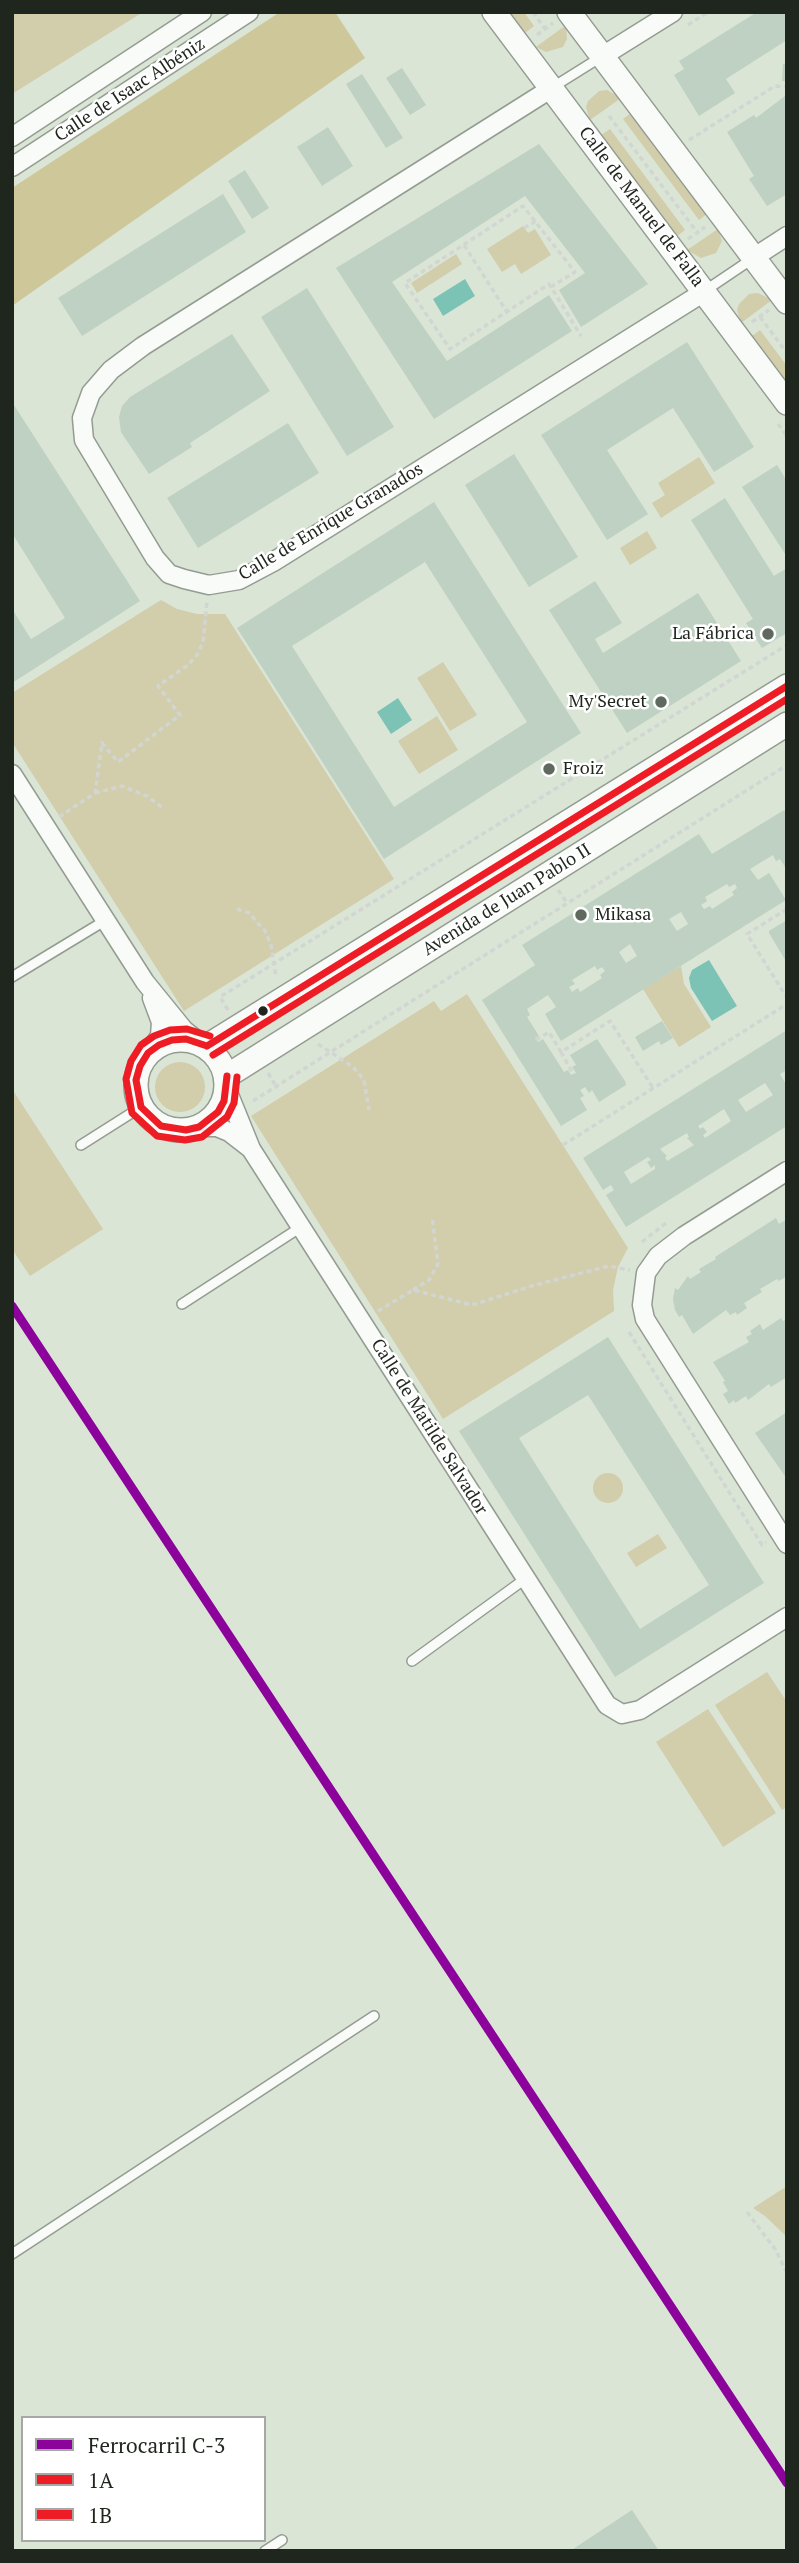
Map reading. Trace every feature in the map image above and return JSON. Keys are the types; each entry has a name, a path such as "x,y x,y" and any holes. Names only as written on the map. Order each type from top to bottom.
{"street":[{"name":"Calle de Isaac Albéniz","path":"12,137 202,12"},
{"name":"Calle de Isaac Albéniz","path":"12,167 248,12"},
{"name":"Calle de Manuel de Falla","path":"494,12 787,403"},
{"path":"569,12 787,302"},
{"path":"601,57 673,12"},
{"name":"Calle de Enrique Granados","path":"552,88 142,346 111,370 91,393 82,418 84,440 155,558 169,574 209,585 239,580 273,562 704,292"},
{"path":"753,257 787,236"},
{"name":"Avenida de Juan Pablo II","path":"203,1044 280,1001 787,686"},
{"name":"Avenida de Juan Pablo II","path":"227,1083 298,1031 787,724"},
{"path":"12,774 145,982 184,1030 219,1059 227,1083 218,1112 199,1127 186,1130 161,1126 141,1107 136,1080 140,1066 160,1036 161,1022 145,982"},
{"path":"148,1053 172,1040 186,1039 203,1044"},
{"name":"Calle de Matilde Salvador","path":"227,1083 251,1149 607,1705 622,1714 640,1710 787,1618"},
{"name":"Calle de Matilde Salvador","path":"199,1127 217,1127 229,1132 251,1149"},
{"path":"783,1539 645,1319 637,1272 684,1236 787,1171"}],"lane":[{"path":"552,88 601,57"},
{"path":"704,292 753,257"},
{"path":"12,977 106,920"},
{"path":"81,1145 141,1107"},
{"path":"183,1304 301,1227"},
{"path":"412,1661 525,1579"},
{"path":"12,2255 374,2016"},
{"path":"265,2551 282,2540"}],"path":[{"path":"533,12 545,29"},
{"path":"687,141 775,86 787,87"},
{"path":"585,133 633,98"},
{"path":"609,116 697,232"},
{"path":"551,287 575,272 523,206 405,283 450,349 550,284 551,287 581,336"},
{"path":"673,250 721,215"},
{"path":"524,229 536,222"},
{"path":"464,245 507,312"},
{"path":"760,317 787,353"},
{"path":"95,793 102,743 118,762 180,715 158,686 188,665 197,655 203,642 209,585"},
{"path":"220,997 787,645"},
{"path":"236,1111 787,765"},
{"path":"46,826 95,793 122,786 147,796 163,808"},
{"path":"237,909 249,913 265,930 271,945 280,1001"},
{"path":"787,909 747,934 787,999"},
{"path":"563,1144 787,1004"},
{"path":"561,1052 610,1021 653,1088"},
{"path":"298,1031 353,1067 364,1080 369,1110"},
{"path":"536,1040 548,1032 573,1074"},
{"path":"361,1321 429,1280 438,1265 432,1217"},
{"path":"637,1249 654,1231 677,1217"},
{"path":"630,1263 637,1272"},
{"path":"413,1290 472,1305 609,1266 637,1272"},
{"path":"626,1279 637,1272"},
{"path":"628,1329 631,1338 762,1545 783,1539"},
{"path":"747,2212 775,2249 787,2273"}],"shaded area":[{"path":"12,12 143,12 12,94"},
{"path":"280,12 335,12 365,58 12,306 12,188"},
{"path":"509,12 524,12 534,26 525,33"},
{"path":"566,25 567,39 563,47 546,52 536,47"},
{"path":"607,90 621,98 590,120 586,107 588,101 599,91"},
{"path":"631,113 707,214 699,220 623,119"},
{"path":"610,129 685,230 677,236 601,135"},
{"path":"523,226 528,233 535,229 551,255 521,274 515,264 502,272 487,249"},
{"path":"718,229 722,241 716,253 701,258 687,250"},
{"path":"456,254 462,264 417,293 411,283"},
{"path":"758,293 772,300 741,323 737,310 739,304 749,294"},
{"path":"760,330 787,366 787,384 752,336"},
{"path":"699,457 715,483 661,518 652,503 665,495 658,483"},
{"path":"647,531 657,548 630,565 620,548"},
{"path":"161,600 177,609 197,614 225,614 394,879 184,1011 12,742 12,693"},
{"path":"443,662 477,715 450,731 417,678"},
{"path":"437,716 458,750 419,774 398,741"},
{"path":"681,966 684,984 711,1027 679,1047 643,989"},
{"path":"467,994 628,1248 618,1267 613,1290 614,1311 443,1419 251,1116 434,1001 441,1011"},
{"path":"180,1062 197,1070 205,1087 197,1104 180,1112 163,1104 155,1087 163,1070"},
{"path":"12,1089 103,1229 30,1276 12,1249"},
{"path":"608,1473 619,1477 623,1488 619,1499 608,1503 597,1499 593,1488 597,1477"},
{"path":"658,1534 667,1548 636,1567 627,1553"},
{"path":"767,1672 787,1702 787,1807 782,1810 715,1705"},
{"path":"708,1709 776,1813 723,1847 656,1742"},
{"path":"787,2186 787,2237 753,2208"}],"water":[{"path":"465,279 475,296 443,316 433,299"},
{"path":"398,698 412,720 391,734 377,712"},
{"path":"709,960 737,1006 712,1021 691,988 689,978 692,970"}],"building":[{"path":"757,12 787,12 787,40 726,79 735,93 699,116 674,75 684,69 679,61"},
{"path":"783,64 787,64 787,81 782,81"},
{"path":"402,68 426,105 410,115 386,78"},
{"path":"362,74 403,138 386,148 346,84"},
{"path":"785,96 787,194 767,206 749,179 754,176 727,132 754,115 756,118"},
{"path":"328,127 353,166 322,186 297,147"},
{"path":"539,144 648,284 581,327 559,290 585,273 525,196 392,282 447,361 549,295 572,331 434,419 336,268"},
{"path":"245,170 269,208 252,219 228,181"},
{"path":"223,194 246,232 82,336 58,298"},
{"path":"307,288 394,427 347,456 261,317"},
{"path":"232,334 270,391 190,443 192,447 149,474 121,432 119,417 122,406 130,397"},
{"path":"687,342 754,447 714,472 673,408 607,450 648,514 607,540 541,435"},
{"path":"12,402 140,601 12,683 12,609 31,639 65,618 12,533"},
{"path":"288,423 319,473 198,548 167,498"},
{"path":"514,454 578,557 529,587 465,485"},
{"path":"777,465 787,481 787,557 742,487"},
{"path":"725,498 774,576 787,568 787,633 762,648 746,623 753,619 691,520"},
{"path":"434,502 581,733 384,859 237,628","holes":["425,562 527,722 394,807 292,646"]},
{"path":"595,581 622,623 595,639 603,653 698,593 741,661 627,733 549,610"},
{"path":"784,810 787,812 787,870 780,859 776,861 773,855 750,869 758,880 769,873 786,900 561,1041 545,1014 556,1007 548,995 527,1009 530,1015 527,1017 539,1036 535,1038 538,1042 543,1039 564,1072 568,1070 571,1075 576,1073 572,1067 576,1065 570,1055 597,1039 625,1081 626,1085 599,1102 592,1090 589,1093 585,1087 580,1090 584,1096 580,1098 587,1110 561,1126 482,1000 535,965 522,945 699,834 712,854","holes":["727,884 729,887 735,884 737,888 732,892 734,895 712,909 710,906 704,909 701,905 707,901 705,897","681,912 688,924 677,931 669,919","630,944 637,956 626,963 619,952","595,966 597,970 602,967 605,971 600,975 602,978 580,992 578,988 572,992 569,987 575,984 572,980"]},
{"path":"787,920 787,963 769,931"},
{"path":"662,1021 673,1038 661,1045 659,1041 643,1051 635,1037"},
{"path":"787,1030 787,1070 780,1074 787,1086 787,1126 626,1227 606,1195 614,1190 611,1185 603,1190 583,1158","holes":["765,1083 773,1095 746,1112 738,1100","724,1109 731,1121 705,1138 703,1135 707,1132 698,1126","687,1133 687,1138 694,1145 667,1161 667,1156 660,1149","648,1157 651,1160 647,1162 651,1168 655,1165 655,1169 631,1184 624,1172"]},
{"path":"776,1218 779,1224 787,1219 787,1276 760,1289 762,1292 744,1303 747,1308 737,1315 736,1312 730,1315 726,1310 693,1334 682,1315 679,1317 675,1310 675,1288 678,1290 688,1276 690,1279 701,1272 699,1269 716,1259 715,1257"},
{"path":"781,1318 783,1321 787,1319 787,1377 771,1387 769,1384 748,1400 746,1396 729,1404 723,1394 728,1391 723,1382 725,1381 713,1362 749,1342 746,1337 760,1324 763,1330"},
{"path":"608,1337 764,1583 615,1677 459,1431","holes":["588,1395 709,1585 640,1629 519,1438"]},
{"path":"787,1412 787,1479 755,1433"},
{"path":"632,2510 659,2551 570,2551"}],"rail line":[{"name":"C-3","path":"12,1306 787,2483"}],"transit line":[{"name":"1A","path":"207,1046 787,686"},
{"name":"1B","path":"213,1055 787,699"},
{"name":"1B","path":"210,1036 187,1029 170,1030 141,1045 131,1061 126,1079 132,1113 157,1136 185,1140 202,1137 227,1117 234,1103 237,1077"},
{"name":"1A","path":"207,1046 186,1039 172,1040 148,1053 136,1080 141,1107 161,1126 186,1130 199,1127 218,1112 224,1101 227,1076"}],"place":[{"name":"La Fábrica","path":"768,634"},
{"name":"My'Secret","path":"661,702"},
{"name":"Froiz","path":"549,769"},
{"name":"Mikasa","path":"581,915"}]}
